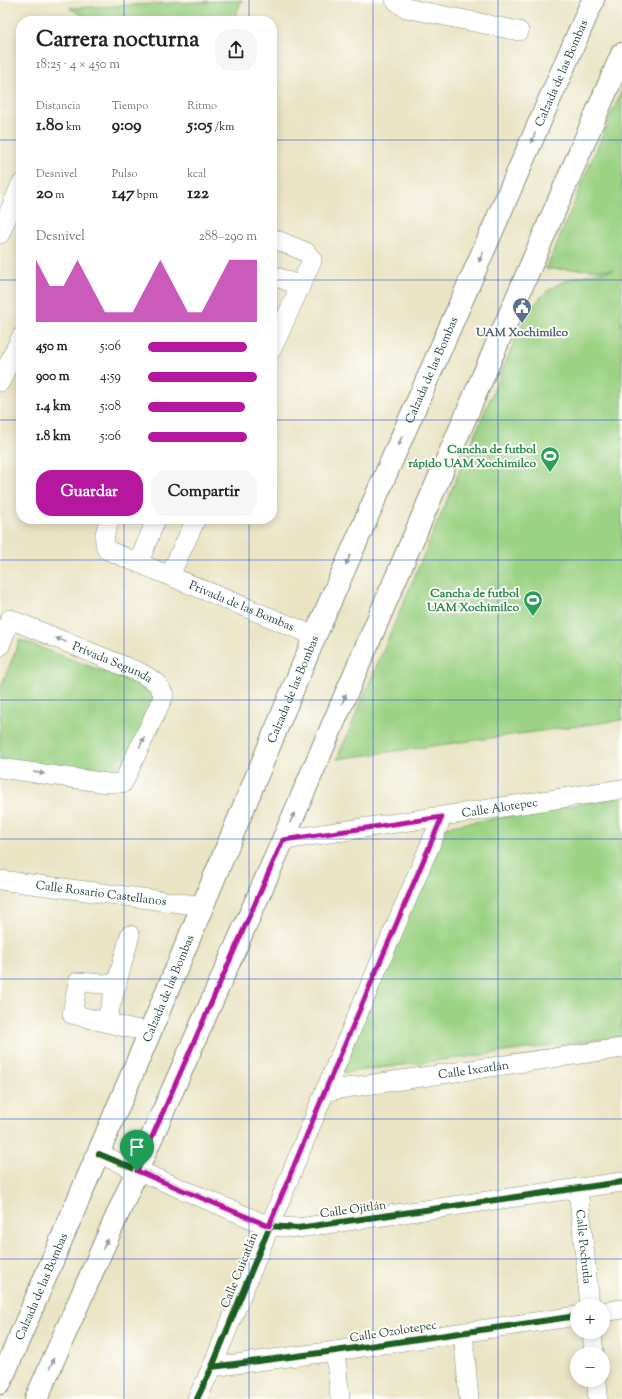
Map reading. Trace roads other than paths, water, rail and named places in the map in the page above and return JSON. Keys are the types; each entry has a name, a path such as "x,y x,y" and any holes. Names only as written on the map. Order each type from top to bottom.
{"main road":[{"name":"Calzada de las Bombas","path":"0,1383 99,1154 315,636 593,0"},
{"path":"36,1399 283,840 622,54"}],"street":[{"path":"395,0 406,8 519,31"},
{"path":"0,234 16,196"},
{"path":"277,240 306,252 312,260 277,338"},
{"path":"277,276 300,286"},
{"path":"0,382 16,348"},
{"name":"Privada de las Bombas","path":"108,524 104,534 104,542 107,550 315,636"},
{"path":"139,562 154,524"},
{"path":"170,575 194,524"},
{"name":"Privada Segunda","path":"0,646 5,615 141,673 157,683 164,695 122,783 107,783 0,768"},
{"name":"Calle Alotepec","path":"283,840 622,789"},
{"name":"Calle Cuicatlán","path":"197,1399 212,1367 325,1091 442,817"},
{"name":"Calle Rosario Castellanos","path":"0,880 203,906"},
{"path":"106,1022 130,935"},
{"path":"117,985 78,982 72,1014 150,1032"},
{"name":"Calle Ixcatlán","path":"325,1091 622,1048"},
{"name":"Calle Ojitlán","path":"99,1154 269,1226 298,1228 622,1182"},
{"name":"Calle Pochutla","path":"578,1188 589,1299"},
{"path":"610,1311 622,1309"},
{"name":"Calle Ozolotepec","path":"212,1367 570,1317"},
{"path":"463,1332 469,1399"},
{"path":"335,1351 340,1399"},
{"path":"597,1387 598,1399"}],"place":[{"name":"UAM Xochimilco","path":"522,324"},
{"name":"Cancha de futbol rápido UAM Xochimilco","path":"550,473"},
{"name":"Cancha de futbol UAM Xochimilco","path":"533,617"}]}
